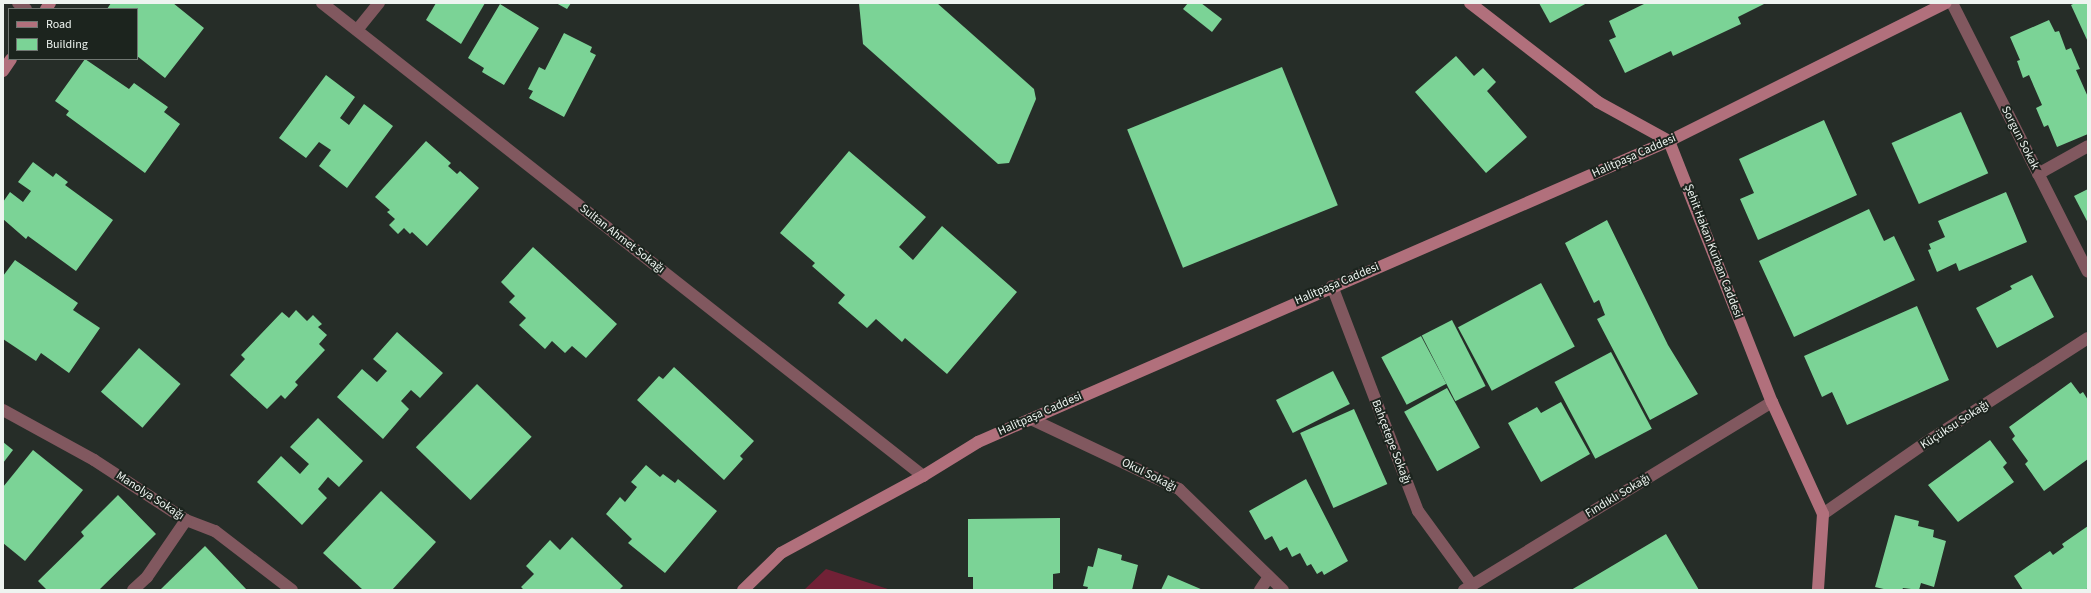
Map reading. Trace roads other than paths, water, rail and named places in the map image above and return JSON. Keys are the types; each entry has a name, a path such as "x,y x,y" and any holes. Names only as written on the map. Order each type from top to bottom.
{"street":[{"name":"Sultan Ahmet Sokağı","path":"322,3 922,476"},
{"path":"357,30 379,3"},
{"path":"1470,3 1598,102 1669,141"},
{"name":"Halitpaşa Caddesi","path":"744,590 781,553 922,476 978,442 1332,286 1669,141 1946,3"},
{"name":"Sorgun Sokak","path":"1952,3 2088,272"},
{"path":"3,71 10,60"},
{"name":"Şehit Hakan Kurban Caddesi","path":"1669,141 1772,402 1823,514 1818,590"},
{"path":"2038,174 2088,146"},
{"name":"Bahçetepe Sokağı","path":"1332,286 1418,511 1468,588"},
{"name":"Küçüksu Sokağı","path":"1823,514 1926,443 2088,338"},
{"name":"Fındıklı Sokağı","path":"1468,588 1772,402"},
{"name":"Manolya Sokağı","path":"3,410 94,460 186,520 215,531 292,590"},
{"name":"Okul Sokağı","path":"1031,419 1179,489 1268,578 1283,590"},
{"path":"133,590 147,577 186,520"},
{"path":"1260,590 1268,578"}]}
